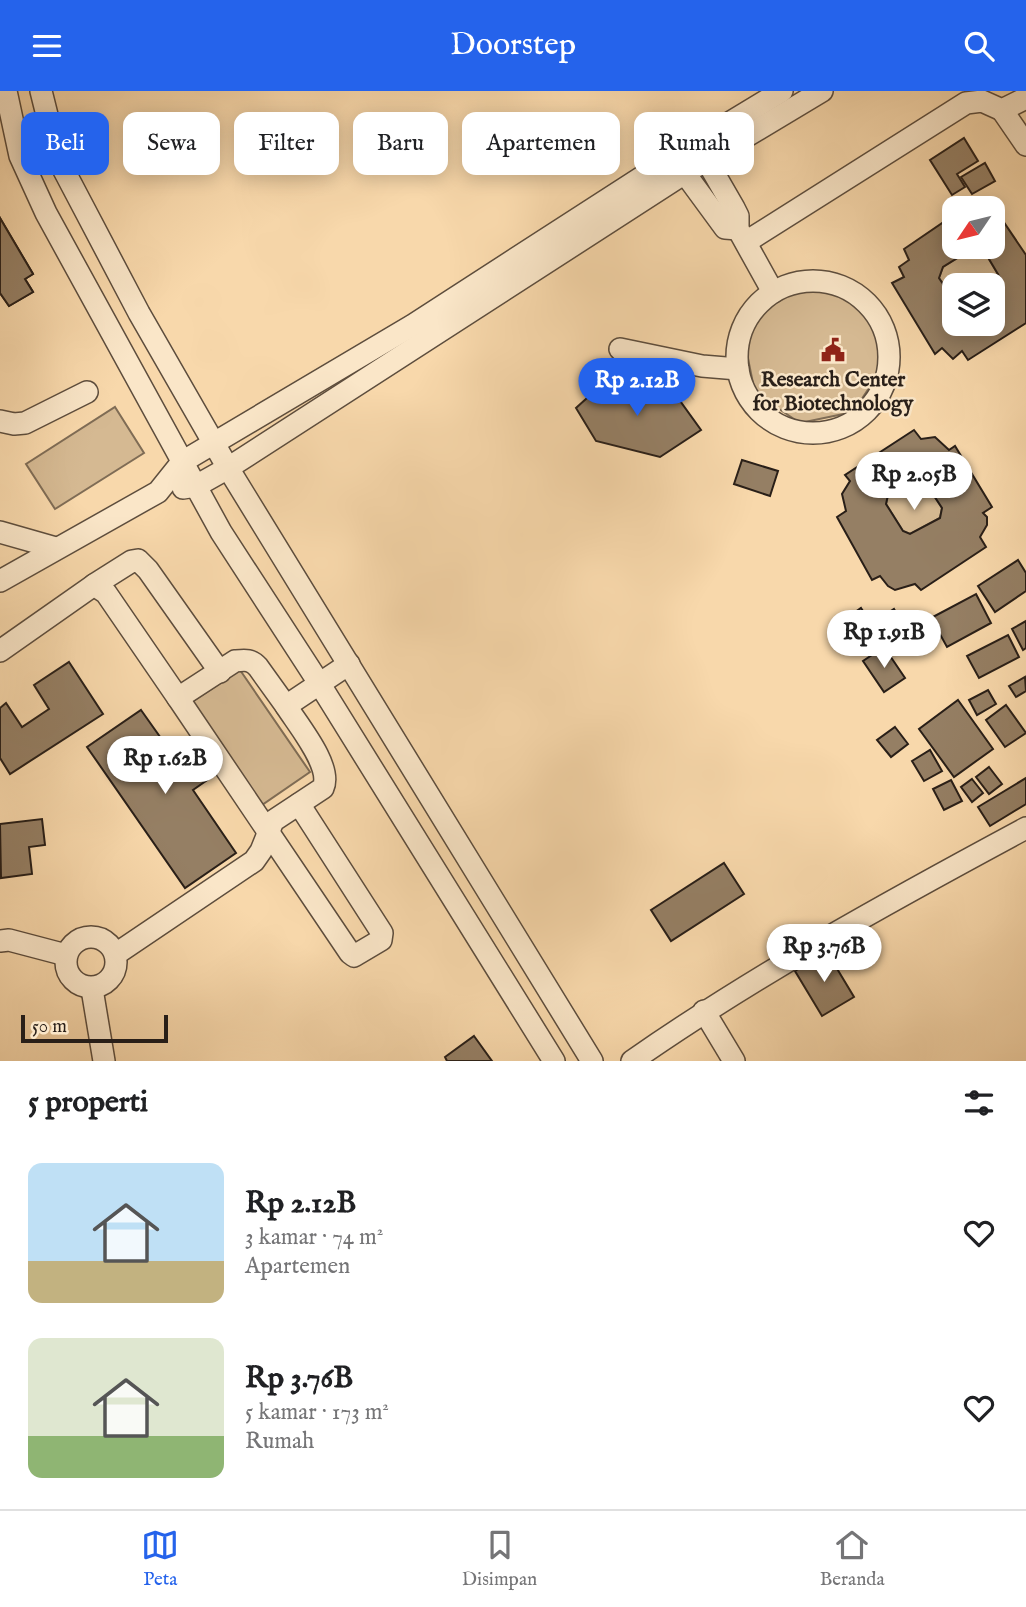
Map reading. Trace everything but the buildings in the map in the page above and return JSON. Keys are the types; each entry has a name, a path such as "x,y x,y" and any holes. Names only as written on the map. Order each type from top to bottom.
{"lane":[{"path":"6,91 20,156 46,213 182,463 221,532 554,1061"},
{"path":"754,112 782,91"},
{"path":"754,125 822,91"},
{"path":"48,94 58,159 75,196 228,468 592,1061"},
{"path":"1002,110 1026,98"},
{"path":"741,235 965,103 982,101 1002,110 1026,145"},
{"path":"158,492 182,463 662,175"},
{"path":"0,582 158,492 196,486 228,468 664,175"},
{"path":"686,175 717,220 725,228 741,235"},
{"path":"714,175 738,216 741,235 773,292"},
{"path":"799,282 827,282 853,292 873,311 886,335 889,363 882,390 866,412 844,428 817,434 789,430 765,416 747,395 738,369 739,339 751,312 773,292 799,282"},
{"path":"620,349 702,366 738,369"},
{"path":"0,421 24,423 87,392"},
{"path":"0,532 56,548"},
{"path":"0,651 94,585 138,560 148,570 220,672"},
{"path":"94,585 106,593 354,956 381,940 382,933 299,804"},
{"path":"116,954 254,861 273,821 323,789 327,781 323,766 286,706 254,662 235,661 178,698"},
{"path":"286,706 349,664"},
{"path":"632,1061 704,1011 911,890 1026,828"},
{"path":"84,937 97,937 108,943 116,954 116,970 107,983 92,989 77,985 67,972 66,955 73,944 84,937"},
{"path":"0,941 9,940 66,955"},
{"path":"92,989 104,1061"},
{"path":"704,1011 734,1061"}],"shaded area":[{"path":"956,259 989,259 997,273 942,273 942,282 939,278 943,267"},
{"path":"827,284 872,314 883,367 853,412 800,423 755,393 744,339 774,294"},
{"path":"115,407 144,453 55,509 26,464"},
{"path":"916,478 923,479 942,508 940,518 910,534 903,531 886,504 888,495"},
{"path":"240,670 310,772 259,807 189,704"}],"place":[{"name":"Research Center for Biotechnology","path":"833,350"}]}
